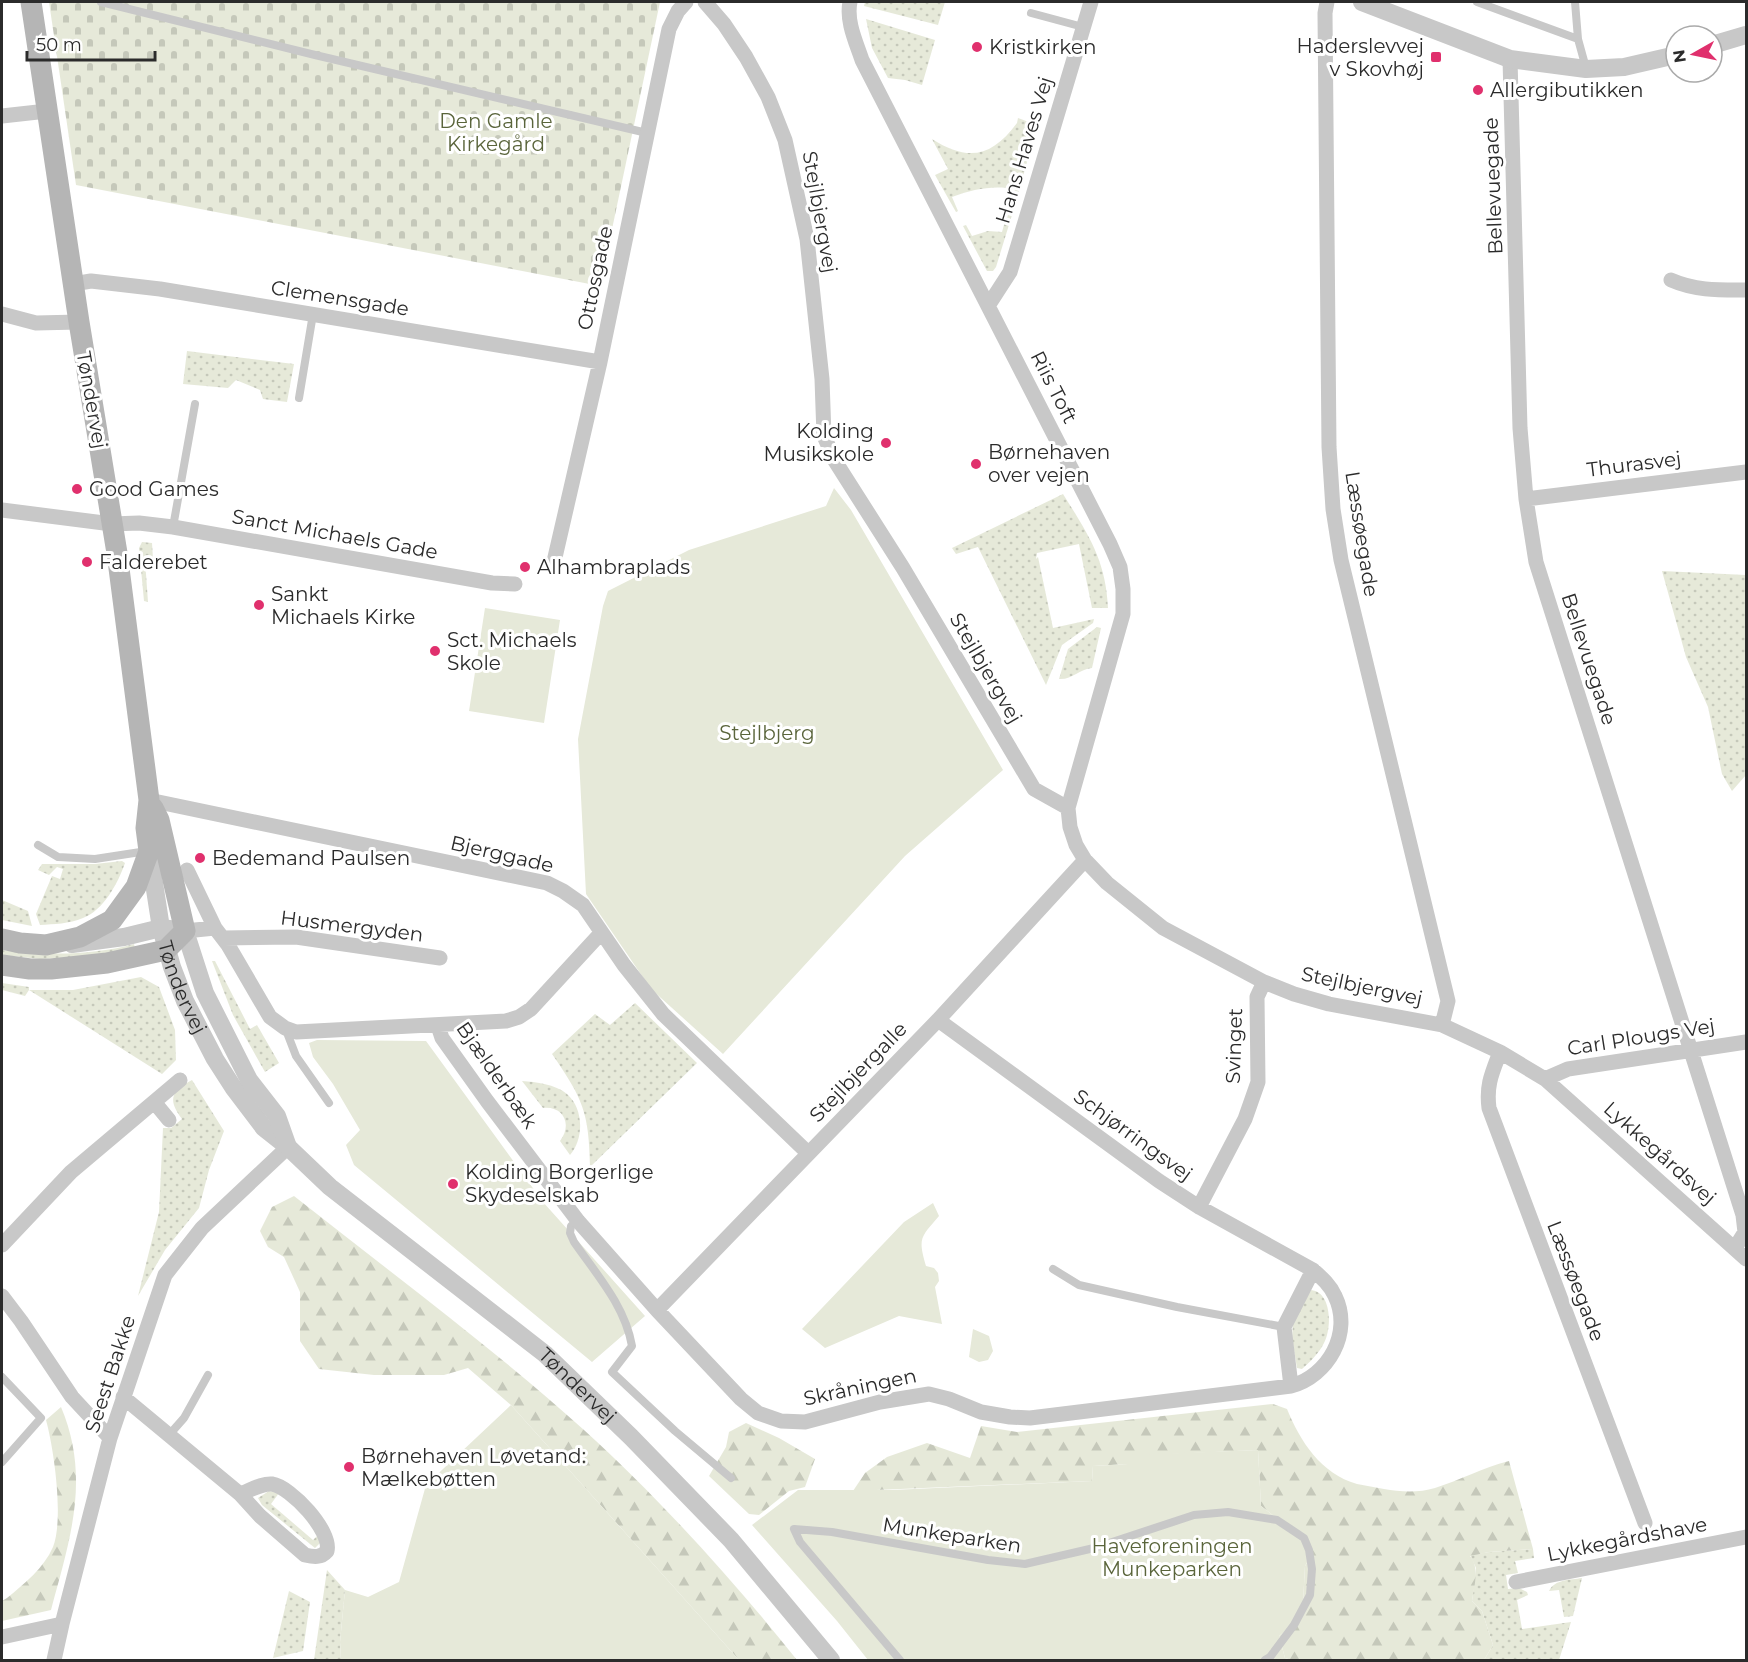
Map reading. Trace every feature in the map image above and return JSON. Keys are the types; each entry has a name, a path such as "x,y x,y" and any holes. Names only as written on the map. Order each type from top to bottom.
{"main road":[{"name":"Tøndervej","path":"31,2 112,524 149,800 146,828 149,851"},
{"name":"Tøndervej","path":"149,800 159,820 185,931"},
{"path":"2,939 46,945 80,937 112,920 136,886 149,851"},
{"path":"2,965 30,969 72,968 119,961 166,950 185,931"}],"street":[{"name":"Ottosgade","path":"553,566 600,362 669,29 678,10 686,2"},
{"name":"Stejlbjergvej","path":"705,2 724,24 746,57 768,97 785,140 807,239 822,379 825,436 835,461 903,568 1034,789 1068,808 1070,827 1076,845 1085,860 1107,883 1163,928 1264,982 1329,1004 1442,1025 1500,1052 1545,1079"},
{"name":"Riis Toft","path":"850,2 853,34 862,60 1064,451 1120,567 1123,589 1121,624 1068,808"},
{"name":"Hans Haves Vej","path":"988,306 1010,272 1091,2"},
{"name":"Læssøegade","path":"1327,2 1325,13 1329,447 1333,509 1341,560 1448,1000 1442,1025"},
{"path":"1362,2 1510,59 1586,69 1624,67 1664,58"},
{"path":"1724,41 1746,35"},
{"name":"Bellevuegade","path":"1510,59 1520,428 1526,499 1536,562 1743,1215 1745,1232 1741,1254"},
{"path":"2,116 47,111"},
{"path":"1671,280 1686,286 1709,290 1746,290"},
{"name":"Clemensgade","path":"73,284 91,281 160,289 600,362"},
{"path":"2,315 36,323 79,322"},
{"name":"Thurasvej","path":"1526,499 1746,472"},
{"name":"Sanct Michaels Gade","path":"2,510 112,524 139,523 173,527 492,583 515,584"},
{"name":"Bjerggade","path":"149,800 547,884 563,891 583,905 642,990 663,1014 808,1153"},
{"name":"Tøndervej","path":"149,851 160,928 185,1001 215,1059 264,1128 288,1147 330,1187 545,1354 631,1437 731,1540 831,1660"},
{"name":"Stejlbjergalle","path":"657,1310 938,1020 1085,860"},
{"path":"187,870 219,933 270,1017 285,1029 296,1032 438,1026"},
{"path":"46,945 124,937 160,928 185,931"},
{"name":"Tøndervej","path":"185,931 205,993 249,1080 277,1116 288,1147"},
{"name":"Husmergyden","path":"185,931 296,937 440,958"},
{"name":"Bjælderbæk","path":"601,933 531,1009 519,1017 506,1021 438,1026 442,1038 487,1101 578,1221 657,1310"},
{"name":"Svinget","path":"1199,1207 1245,1119 1258,1082 1257,997 1264,982"},
{"name":"Schjørringsvej","path":"938,1020 1159,1181 1199,1207 1313,1270 1328,1284 1336,1297 1340,1313 1338,1342 1331,1359 1314,1377 1291,1386"},
{"name":"Carl Plougs Vej","path":"1545,1079 1568,1069 1746,1042"},
{"name":"Læssøegade","path":"1500,1052 1487,1092 1489,1108 1645,1523"},
{"name":"Lykkegårdsvej","path":"1545,1079 1741,1254"},
{"path":"2,1245 71,1172 180,1080"},
{"path":"155,1103 169,1120"},
{"name":"Seest Bakke","path":"54,1660 110,1437 165,1275 202,1228 288,1147"},
{"path":"1291,1386 1284,1327 1313,1270"},
{"path":"2,1296 72,1397 110,1437"},
{"name":"Skråningen","path":"657,1310 741,1399 758,1413 780,1421 805,1422 880,1402 928,1394 949,1399 981,1412 1030,1418 1291,1386"},
{"path":"123,1396 240,1494 260,1516 305,1555 314,1557 324,1555 329,1546 323,1529 305,1507 282,1488 272,1484 240,1494"},
{"name":"Lykkegårdshave","path":"1516,1582 1746,1537"},
{"path":"2,1637 62,1624"}],"lane":[{"path":"101,2 646,133"},
{"path":"1476,2 1578,39"},
{"path":"1575,2 1578,39 1586,69"},
{"path":"1031,13 1083,27"},
{"path":"299,398 313,314"},
{"path":"173,527 195,404"},
{"path":"38,845 58,857 95,859 149,851"},
{"path":"285,1029 296,1056 329,1103"},
{"path":"578,1221 572,1226 570,1233 574,1242 608,1291 630,1332 632,1346 612,1372 675,1431 731,1478"},
{"path":"1053,1269 1079,1285 1177,1307 1284,1327"},
{"path":"169,1435 184,1418 208,1375"},
{"path":"2,1377 41,1418 2,1462"},
{"name":"Munkeparken","path":"900,1660 800,1542 794,1529 832,1532 988,1560 1025,1564 1094,1548 1194,1515 1228,1512 1278,1520 1304,1538 1309,1550 1312,1569 1310,1595 1294,1625 1270,1657 1264,1660"}],"green space":[{"name":"Den Gamle Kirkegård","path":"49,2 660,2 600,286 76,185"},
{"path":"865,2 945,2 938,25 864,6"},
{"path":"866,19 935,40 922,85 888,78 872,48"},
{"path":"1018,118 1037,125 1014,210 1009,209 1015,189 991,188 952,197 958,211 956,212 935,175 948,169 932,139 957,151 979,152 998,143 1017,123"},
{"path":"1007,214 1012,215 996,267 993,271 987,271 963,226 966,225 972,236 988,231 1002,232"},
{"path":"187,351 294,364 287,402 263,399 260,390 236,380 228,388 183,384"},
{"name":"Stejlbjerg","path":"834,488 851,510 1003,770 905,856 723,1054 651,989 586,894 578,739 603,606 608,591 689,550 826,506"},
{"path":"1063,494 1094,548 1104,576 1108,608 1092,608 1079,544 1037,553 1036,559 1038,557 1053,628 1094,619 1093,623 1062,645 1046,685 978,547 956,554 952,548"},
{"path":"142,542 152,543 153,559 145,560 148,602 144,601 139,548"},
{"path":"1662,571 1746,575 1746,775 1732,791 1722,774 1708,707 1686,657"},
{"path":"485,608 560,620 544,723 469,711"},
{"path":"1097,627 1101,628 1092,668 1068,678 1059,679 1068,649"},
{"path":"122,861 125,863 109,895 91,914 78,920 40,925 36,914 52,876 60,879 63,869 57,867 49,875 38,870 42,864 95,864"},
{"path":"2,900 28,911 32,926 2,920"},
{"path":"134,944 135,948 90,957 40,959 2,955 2,950 68,953 101,951"},
{"path":"212,961 215,961 250,1029 257,1025 279,1063 265,1072 233,1015"},
{"path":"141,977 159,987 175,1030 176,1060 162,1074 29,990 73,990"},
{"path":"2,983 29,987 25,996 2,990"},
{"path":"635,1003 697,1063 590,1167 588,1132 582,1107 571,1083 552,1054 595,1014 610,1025"},
{"name":"Kolding Borgerlige Skydeselskab","path":"317,1040 426,1041 543,1202 645,1316 592,1362 354,1165 346,1145 360,1130 333,1084 313,1057 309,1043"},
{"path":"192,1080 224,1131 209,1170 199,1208 165,1250 138,1296 159,1212 163,1128 171,1128 182,1119 173,1101 175,1093"},
{"path":"522,1081 557,1088 573,1100 579,1116 580,1133 570,1155 560,1141 566,1129 564,1118 557,1110 543,1108"},
{"path":"294,1196 477,1340 584,1430 695,1541 748,1600 797,1660 739,1660 511,1405 468,1368 444,1375 374,1375 319,1369 300,1341 300,1292 284,1257 268,1247 260,1231 272,1207"},
{"path":"933,1203 939,1216 924,1234 922,1249 926,1266 934,1268 938,1273 939,1281 935,1287 942,1324 899,1316 825,1348 802,1329 904,1222"},
{"path":"1311,1290 1323,1297 1328,1312 1328,1329 1320,1350 1302,1369 1297,1368 1292,1338 1293,1323"},
{"path":"973,1329 989,1336 993,1351 988,1360 979,1362 969,1357"},
{"path":"1273,1404 1287,1409 1305,1444 1322,1464 1333,1473 1357,1484 1396,1491 1423,1491 1509,1461 1533,1549 1489,1552 1470,1556 1476,1571 1472,1601 1482,1611 1493,1645 1484,1660 1292,1660 1285,1658 1279,1636 1299,1620 1303,1603 1305,1566 1312,1554 1313,1542 1292,1530 1261,1506 1258,1450 1128,1456 1129,1464 1093,1466 1092,1481 853,1491 865,1473 887,1457 927,1443 970,1458 981,1426 1017,1432"},
{"path":"511,1405 739,1660 341,1660 340,1642 345,1590 368,1597 399,1582 426,1485"},
{"path":"61,1407 70,1433 75,1459 76,1484 70,1533 51,1610 2,1621 2,1601 33,1575 53,1547 58,1519 58,1502 55,1466 46,1420"},
{"path":"746,1423 779,1438 815,1459 805,1487 789,1491 759,1515 749,1514 709,1476 726,1447 729,1432"},
{"name":"Haveforeningen Munkeparken","path":"1258,1450 1261,1506 1292,1530 1316,1543 1305,1566 1303,1603 1299,1620 1279,1636 1285,1658 1292,1660 868,1660 837,1621 752,1525 798,1490 892,1490 1092,1481 1093,1466 1128,1464 1128,1455"},
{"path":"269,1491 279,1493 271,1504 313,1540 322,1531 324,1539 315,1548 262,1505 258,1498"},
{"path":"1533,1549 1534,1558 1515,1561 1518,1573 1506,1575 1508,1589 1519,1588 1527,1592 1528,1595 1517,1600 1522,1629 1571,1622 1559,1660 1484,1660 1493,1645 1482,1611 1472,1601 1476,1568 1470,1555"},
{"path":"327,1570 345,1590 340,1642 341,1660 314,1660"},
{"path":"1582,1578 1573,1616 1564,1617 1559,1590 1549,1591 1559,1582"},
{"path":"289,1591 310,1602 303,1651 273,1658"}],"place":[{"name":"Kristkirken","path":"977,47"},
{"name":"Haderslevvej v Skovhøj","path":"1436,57"},
{"name":"Allergibutikken","path":"1478,90"},
{"name":"Kolding Musikskole","path":"886,443"},
{"name":"Børnehaven over vejen","path":"976,464"},
{"name":"Good Games","path":"77,489"},
{"name":"Falderebet","path":"87,562"},
{"name":"Alhambraplads","path":"525,567"},
{"name":"Sankt Michaels Kirke","path":"259,605"},
{"name":"Sct. Michaels Skole","path":"435,651"},
{"name":"Bedemand Paulsen","path":"200,858"},
{"name":"Kolding Borgerlige Skydeselskab","path":"453,1184"},
{"name":"Børnehaven Løvetand: Mælkebøtten","path":"349,1467"}]}
